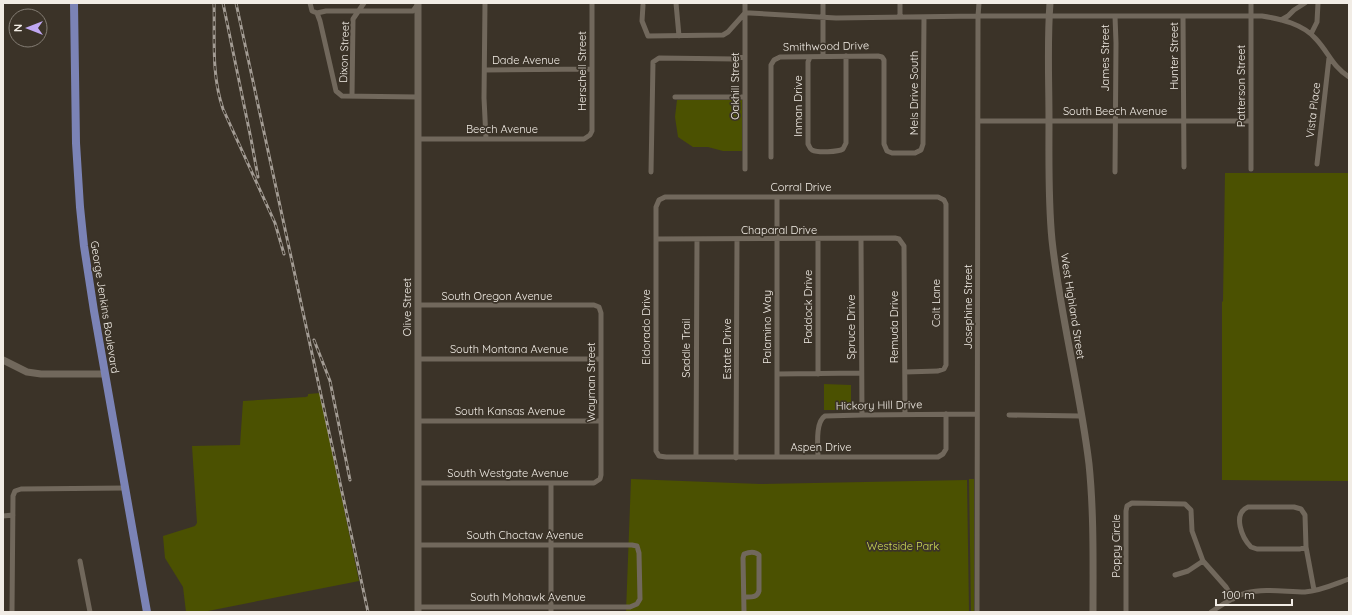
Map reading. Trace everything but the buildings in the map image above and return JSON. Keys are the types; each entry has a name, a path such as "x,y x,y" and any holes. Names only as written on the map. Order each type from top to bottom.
{"main road":[{"name":"George Jenkins Boulevard","path":"74,3 76,143 80,207 92,304 147,612"}],"street":[{"path":"310,3 312,11 317,13 326,11 413,11 418,4"},
{"name":"Dixon Street","path":"352,96 353,19 364,3"},
{"path":"484,3 484,98 486,139"},
{"name":"Herschell Street","path":"587,138 592,131 592,3"},
{"path":"676,3 679,36"},
{"name":"Oakhill Street","path":"745,3 745,168"},
{"path":"823,3 823,56"},
{"path":"900,3 900,17"},
{"name":"Josephine Street","path":"977,612 979,3"},
{"name":"West Highland Street","path":"1050,3 1048,157 1052,239 1059,294 1089,465 1092,505 1093,612"},
{"name":"Patterson Street","path":"1251,3 1251,169"},
{"path":"1281,20 1305,3"},
{"path":"1311,34 1317,22 1318,3"},
{"name":"Olive Street","path":"418,4 418,610"},
{"path":"643,5 642,21 648,36 723,35 728,32 745,13 823,17 1251,16 1281,20 1299,27 1311,34 1337,68 1349,77"},
{"path":"317,13 336,90 339,94 342,96 418,97"},
{"name":"James Street","path":"1115,16 1115,172"},
{"name":"Hunter Street","path":"1184,16 1184,167"},
{"name":"Mels Drive South","path":"882,57 884,60 884,144 888,151 892,153 918,152 923,148 924,17"},
{"path":"651,172 653,62 659,58 735,59 745,56"},
{"name":"Inman Drive","path":"810,57 808,62 808,144 811,149 815,150 838,151 843,149 846,143 846,56"},
{"name":"Smithwood Drive","path":"771,157 770,65 777,57 882,57"},
{"name":"Vista Place","path":"1317,164 1329,58"},
{"name":"Dade Avenue","path":"485,70 592,70"},
{"path":"675,97 745,98"},
{"name":"South Beech Avenue","path":"978,121 1251,121"},
{"name":"Beech Avenue","path":"418,139 587,138"},
{"name":"Corral Drive","path":"659,200 665,197 938,197 943,199"},
{"name":"Palamino Way","path":"777,197 777,457"},
{"name":"Colt Lane","path":"905,372 938,372 944,369 946,365 946,204 943,199"},
{"name":"Eldorado Drive","path":"658,454 656,451 656,207 659,200"},
{"name":"Chaparal Drive","path":"656,239 818,240 895,238 901,241"},
{"name":"Spruce Drive","path":"861,239 862,415"},
{"name":"Saddle Trail","path":"696,457 697,240"},
{"name":"Estate Drive","path":"736,458 737,240"},
{"name":"Paddock Drive","path":"818,240 818,374"},
{"name":"Remuda Drive","path":"901,241 904,246 905,414"},
{"name":"South Oregon Avenue","path":"418,305 575,305"},
{"name":"Wayman Street","path":"575,305 597,306 600,310 601,475 598,481"},
{"name":"South Montana Avenue","path":"418,359 601,359"},
{"path":"3,360 27,372 41,374 104,374"},
{"path":"777,374 861,373"},
{"name":"Aspen Drive","path":"658,454 662,457 736,458 940,456 946,449 946,414"},
{"name":"Hickory Hill Drive","path":"818,457 818,424 825,416 978,414"},
{"path":"1009,415 1081,416"},
{"name":"South Kansas Avenue","path":"418,421 601,421"},
{"name":"South Westgate Avenue","path":"418,483 594,483 598,481"},
{"path":"551,483 551,609"},
{"path":"12,612 13,496 15,492 20,489 125,488"},
{"name":"Poppy Circle","path":"1126,612 1126,511 1132,503 1187,505 1191,510 1192,531 1203,561 1226,587 1233,599"},
{"path":"1306,547 1300,549 1258,549 1251,547 1240,527 1239,518 1242,511 1248,507 1294,507 1301,509 1305,515 1306,547 1314,590"},
{"path":"3,516 13,515"},
{"name":"South Choctaw Avenue","path":"418,545 637,546 639,554 640,599 637,604"},
{"path":"744,597 756,596 759,591 759,555 756,552 746,553 744,555 744,597 744,612"},
{"path":"80,561 90,612"},
{"path":"1175,576 1188,571 1203,561"},
{"path":"1212,612 1244,594 1259,591 1305,592 1323,588 1349,579"},
{"name":"South Mohawk Avenue","path":"418,610 627,607 637,604"}],"green space":[{"path":"677,100 742,100 742,151 723,151 708,147 693,147 678,137 675,117"},
{"path":"1225,173 1349,173 1349,481 1222,480 1222,302"},
{"path":"824,384 851,385 851,410 824,410"},
{"path":"320,393 359,581 203,612 186,612 183,587 165,558 163,536 195,526 197,523 192,446 240,445 243,401 306,397 308,394"},
{"name":"Westside Park","path":"631,479 760,484 967,480 969,612 626,612"},
{"path":"969,479 974,479 974,612 971,612"}],"railway":[{"path":"214,3 214,56 219,96 223,109 275,223 284,254"},
{"path":"223,3 258,177"},
{"path":"236,3 368,612"},
{"path":"314,340 330,381 350,480"}]}
